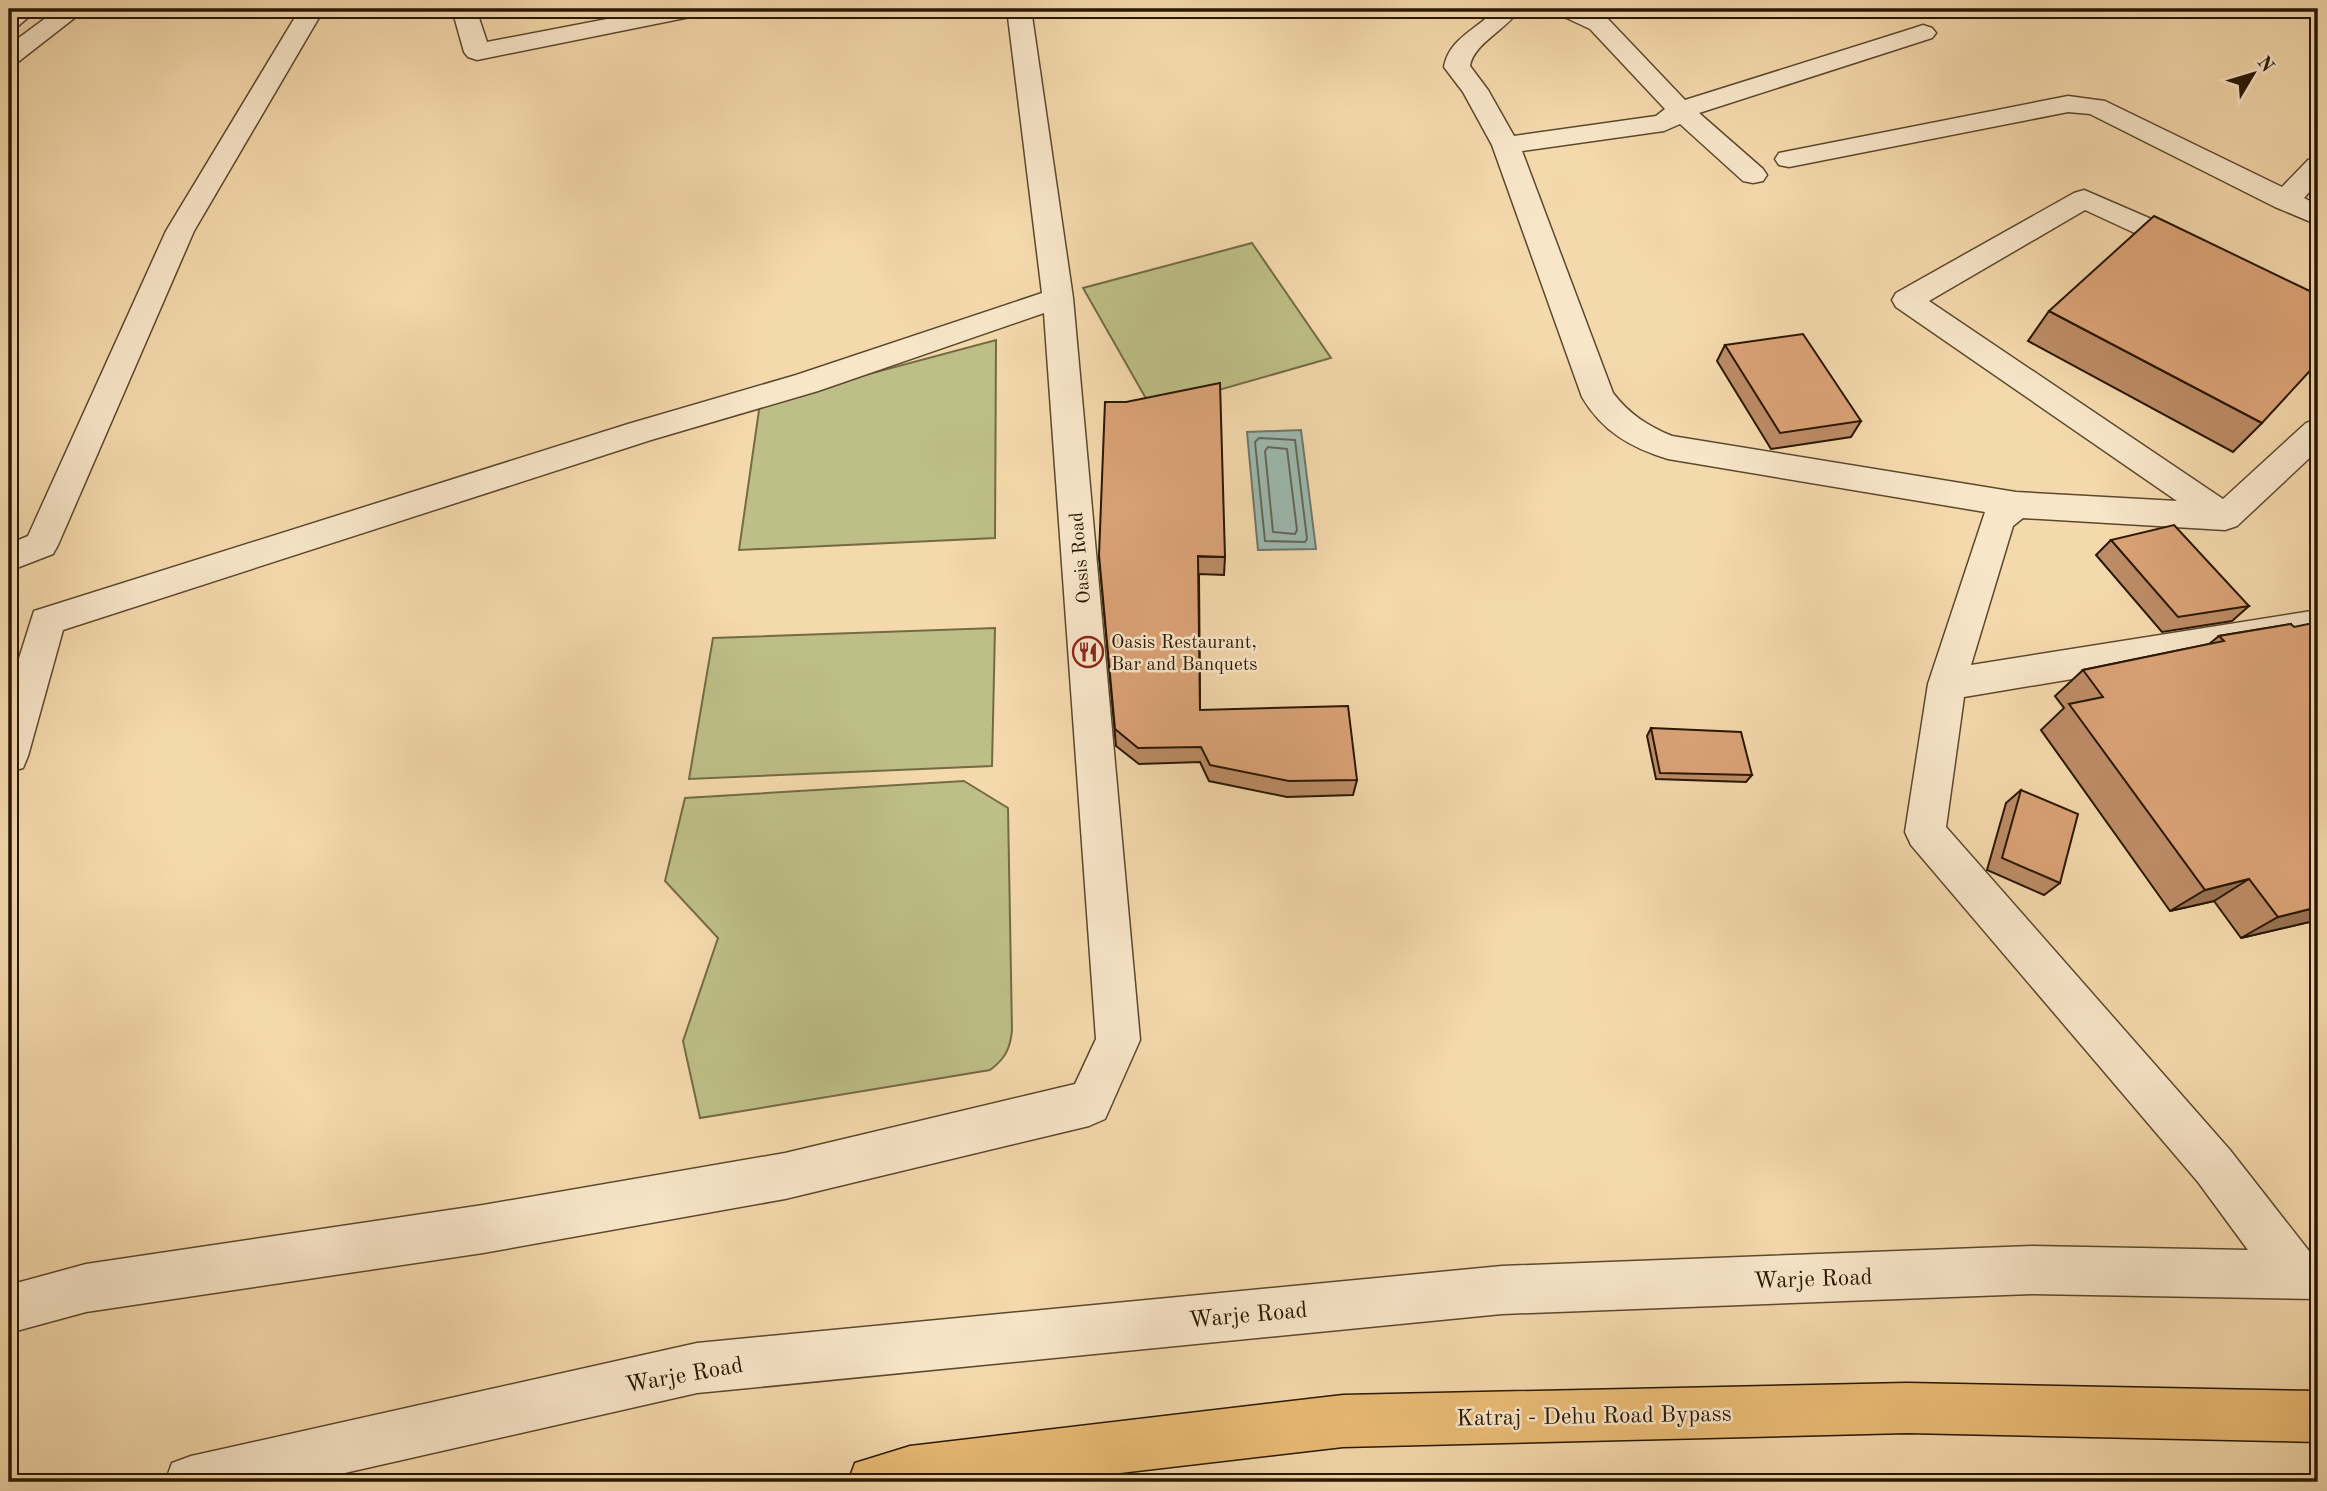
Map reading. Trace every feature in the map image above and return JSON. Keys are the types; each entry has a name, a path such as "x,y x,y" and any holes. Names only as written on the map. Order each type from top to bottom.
{"highway":[{"name":"Katraj - Dehu Road Bypass","path":"874,1482 910,1472 1343,1421 1907,1408 2318,1417"}],"street":[{"path":"9,20 26,9"},
{"path":"9,57 74,9"},
{"path":"9,558 41,545 180,231 312,9"},
{"path":"464,9 477,52 695,9"},
{"name":"Oasis Road","path":"9,1309 86,1288 483,1228 785,1176 1089,1103 1118,1040 1058,298 1019,9"},
{"path":"1508,9 1501,20 1469,44 1457,61 1457,67 1475,90 1506,145 1598,397 1610,414 1633,434 1668,447 2016,505 2225,517 2318,431"},
{"path":"1567,9 1599,24 1680,110 1754,175"},
{"path":"1506,145 1664,123 1680,110 1923,33"},
{"path":"1789,159 2068,104 2096,107 2318,216"},
{"path":"2285,201 2318,166"},
{"path":"2220,261 2084,199 1907,300 2225,517"},
{"path":"9,756 47,621 639,432 807,383 1058,298"},
{"path":"2016,505 1998,519 1947,684 1925,832 2308,1275"},
{"path":"1947,684 2318,624"},
{"name":"Warje Road","path":"191,1482 697,1368 1033,1335 1502,1290 2032,1270 2308,1275"}],"green space":[{"path":"1252,243 1331,358 1152,409 1083,288"},
{"path":"996,340 995,538 739,550 760,403"},
{"path":"995,628 992,766 689,779 713,638"},
{"path":"964,781 1008,808 1012,1031 1003,1058 990,1070 700,1118 683,1041 718,938 665,881 685,798"}],"water":[{"path":"1301,430 1316,549 1258,550 1247,432"}],"building":[{"path":"2154,216 2318,295 2318,362 2262,423 2049,311"},
{"path":"1803,334 1861,421 1780,433 1725,345"},
{"path":"1220,383 1225,557 1198,556 1200,710 1348,706 1357,780 1289,781 1210,765 1201,747 1138,748 1115,729 1099,555 1105,402 1126,402"},
{"path":"2174,525 2249,606 2178,617 2111,540"},
{"path":"2318,622 2318,907 2278,917 2249,879 2205,890 2069,704 2103,697 2083,670 2224,641 2219,636"},
{"path":"1651,728 1741,732 1752,775 1660,773"},
{"path":"2021,790 2078,814 2060,883 2002,858"}],"place":[{"name":"Oasis Restaurant, Bar and Banquets","path":"1088,652"}]}
